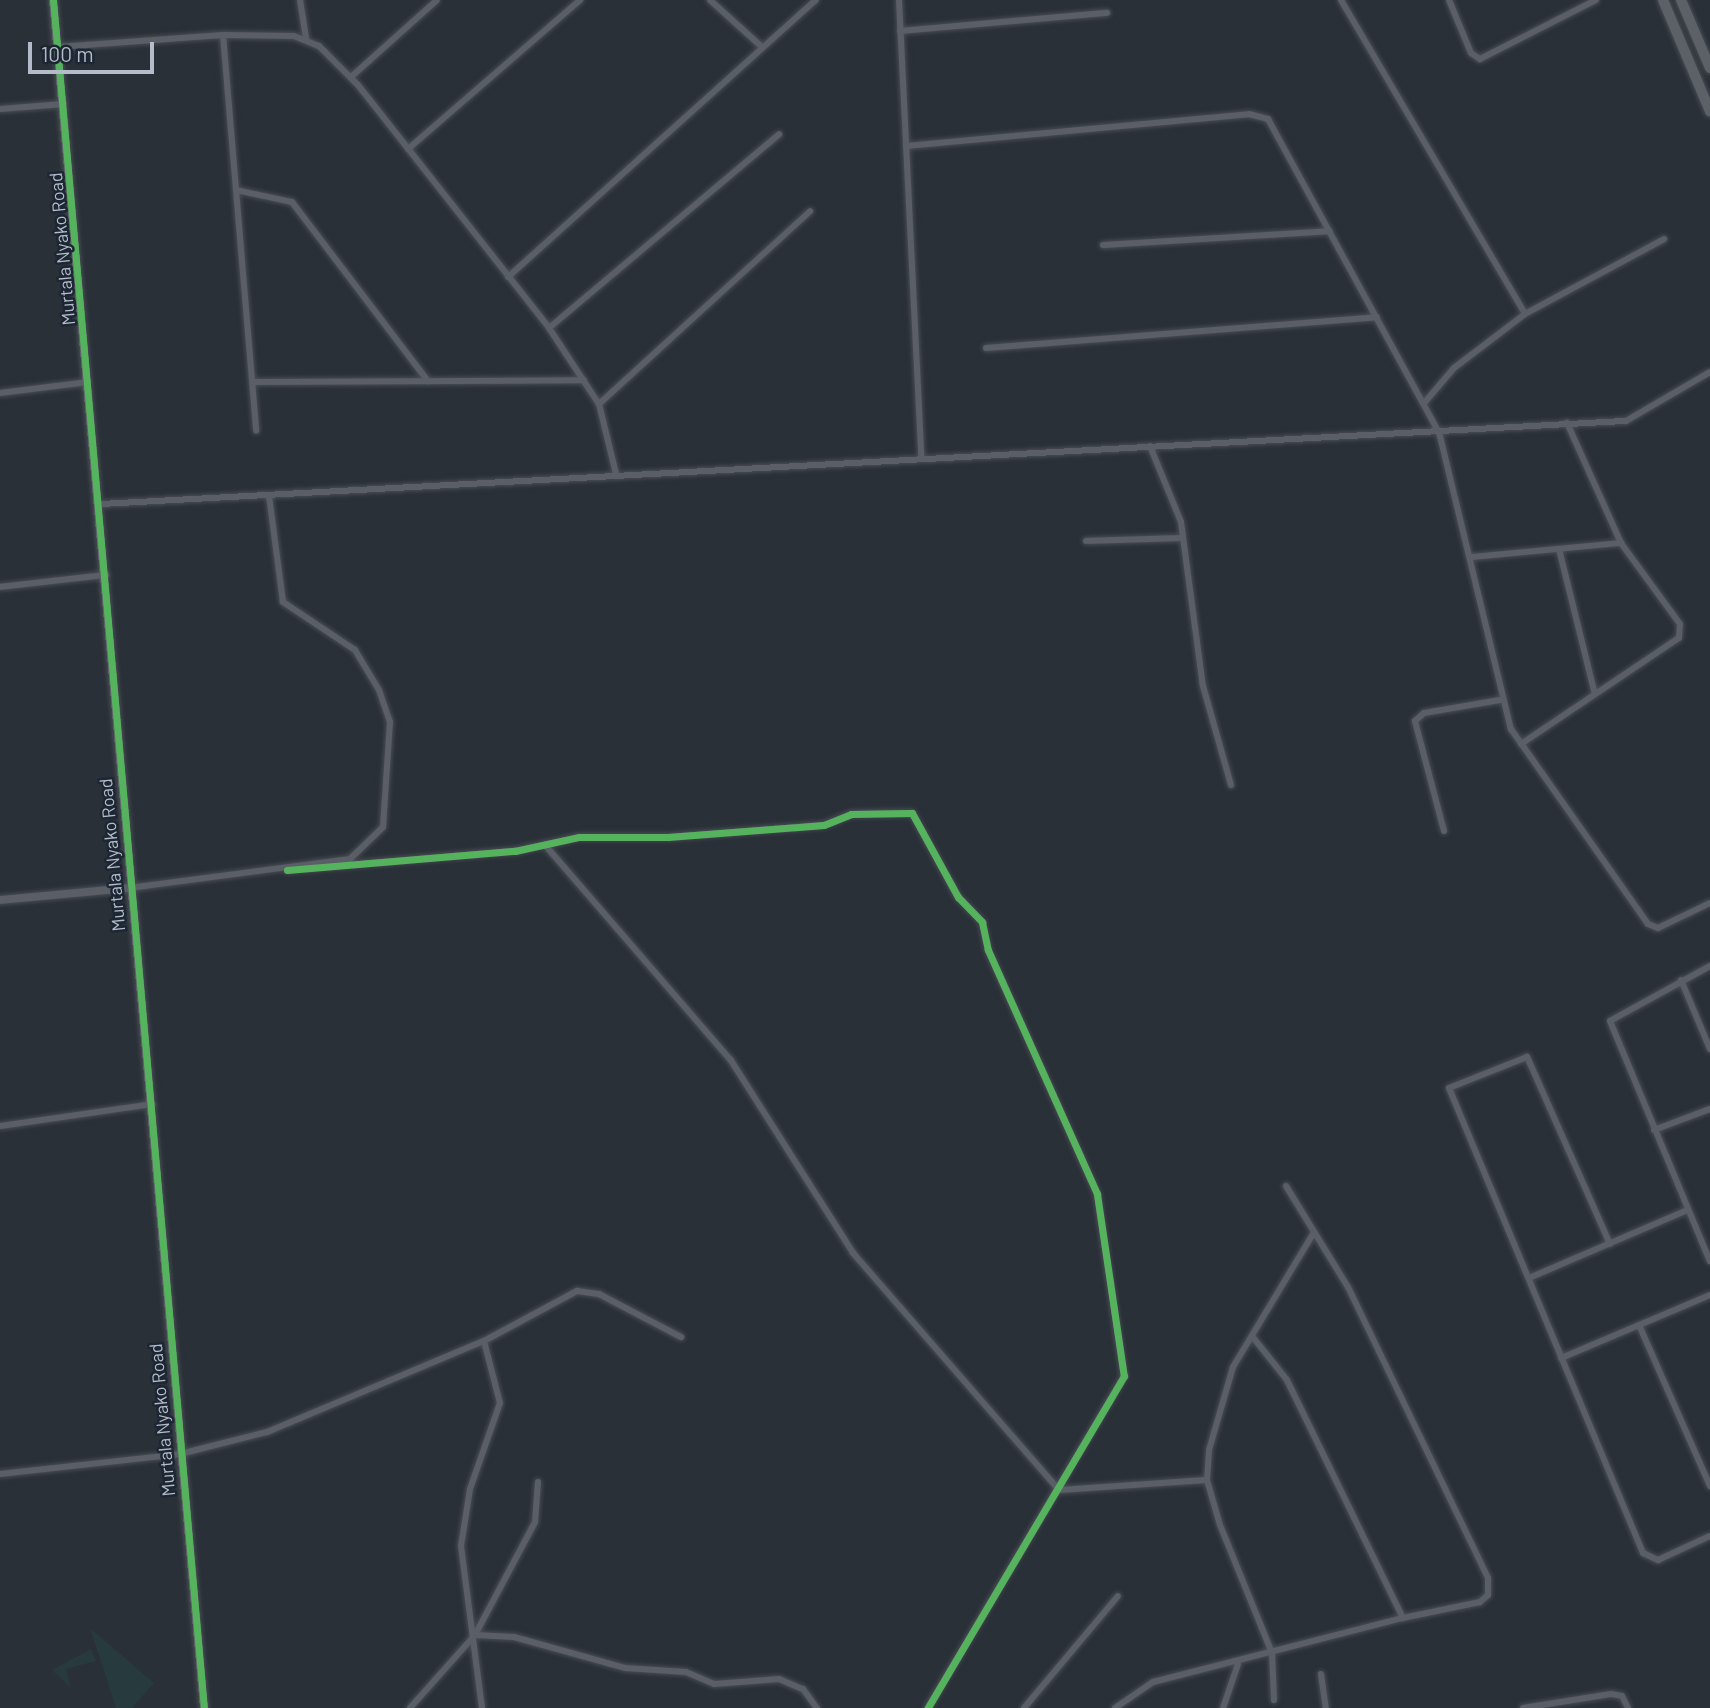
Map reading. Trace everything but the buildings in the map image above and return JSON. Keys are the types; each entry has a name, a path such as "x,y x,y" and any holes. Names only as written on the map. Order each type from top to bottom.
{"main road":[{"path":"1663,0 1710,111"},
{"path":"1681,0 1710,68"}],"street":[{"name":"Murtala Nyako Road","path":"52,0 101,504 129,888 152,1104 180,1454 204,1708"},
{"path":"300,0 306,39"},
{"path":"351,77 437,0"},
{"path":"408,149 580,0"},
{"path":"710,0 762,47"},
{"path":"508,276 816,0"},
{"path":"899,0 921,456"},
{"path":"1341,0 1525,314"},
{"path":"1449,0 1471,53 1487,59 1596,0"},
{"path":"900,32 1107,13"},
{"path":"223,35 256,431"},
{"path":"58,47 223,35 306,39 351,77 549,328 599,404 616,474"},
{"path":"0,109 64,104"},
{"path":"906,146 1261,115 1275,127 1439,432 1472,557 1500,700 1521,744 1648,925 1658,928 1710,903"},
{"path":"549,328 779,134"},
{"path":"236,190 292,202 428,381"},
{"path":"599,404 810,211"},
{"path":"1103,245 1330,231"},
{"path":"1425,402 1454,368 1525,314 1664,239"},
{"path":"986,348 1377,317"},
{"path":"101,504 921,456 1626,421 1710,372"},
{"path":"253,382 584,380"},
{"path":"0,393 90,382"},
{"path":"1521,744 1679,638 1680,624 1621,543 1567,423"},
{"path":"1150,446 1181,522 1180,537 1203,686 1231,786"},
{"path":"269,495 283,602 364,659 390,722 383,827 374,842 350,859 288,870"},
{"path":"1086,541 1180,537"},
{"path":"1472,557 1621,543"},
{"path":"1559,549 1595,694"},
{"path":"0,587 107,575"},
{"path":"1444,831 1416,721 1424,713 1500,700"},
{"path":"0,900 545,845 579,837 668,837 817,825 851,814 912,813 958,897 982,922 988,950 1097,1194 1124,1376 928,1708"},
{"path":"545,845 730,1059 853,1253 1059,1490"},
{"path":"1710,966 1620,1012 1611,1026 1710,1261"},
{"path":"1681,980 1710,1049"},
{"path":"1610,1244 1527,1057 1458,1081 1449,1088 1451,1100 1529,1278 1643,1553 1658,1560 1710,1536"},
{"path":"0,1126 152,1104"},
{"path":"1654,1129 1710,1109"},
{"path":"1115,1708 1146,1684 1238,1664 1403,1618 1480,1602 1488,1595 1488,1578 1420,1428 1314,1232 1286,1186"},
{"path":"1529,1278 1688,1210"},
{"path":"1274,1700 1272,1653 1208,1480 1217,1408 1252,1336 1314,1232"},
{"path":"0,1474 180,1454 267,1432 484,1341 585,1290 681,1338"},
{"path":"1562,1358 1710,1296"},
{"path":"1639,1325 1710,1486"},
{"path":"1252,1336 1287,1380 1403,1618"},
{"path":"482,1708 462,1537 470,1489 500,1403 484,1341"},
{"path":"1059,1490 1208,1480"},
{"path":"410,1708 474,1635 535,1522 538,1482"},
{"path":"1024,1708 1118,1596"},
{"path":"474,1635 514,1637 625,1668 686,1672 713,1684 779,1679 800,1687 817,1708"},
{"path":"1223,1708 1238,1664"},
{"path":"1321,1674 1326,1708"},
{"path":"1523,1708 1576,1704 1622,1696 1628,1708"}],"green space":[{"path":"90,1628 154,1683 132,1708 116,1708"},
{"path":"91,1649 96,1661 66,1669 71,1688 52,1670"}],"cycle path":[{"path":"53,0 204,1708"},
{"path":"287,870 515,851 579,837 668,837 824,825 851,814 912,813 958,897 982,922 988,950 1097,1194 1124,1376 928,1708"}]}
